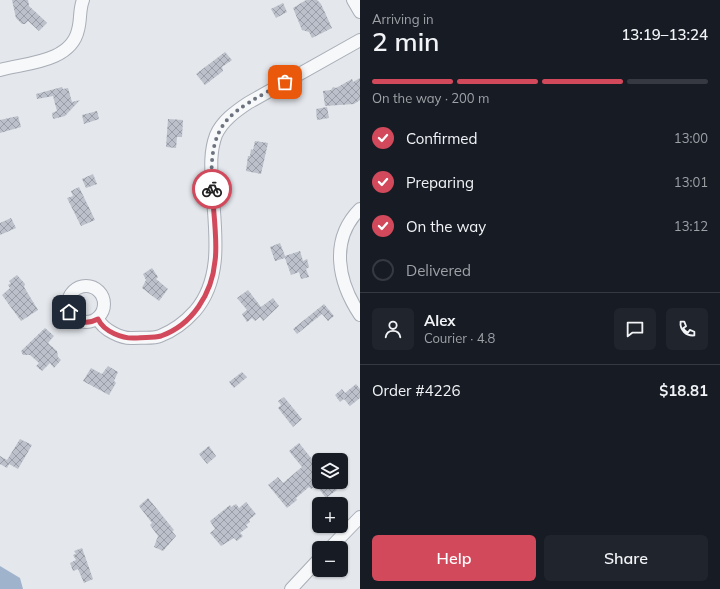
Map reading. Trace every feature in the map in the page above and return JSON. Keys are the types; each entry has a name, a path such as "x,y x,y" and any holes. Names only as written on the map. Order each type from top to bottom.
{"street":[{"path":"0,70 60,54 71,46 79,30 83,0"},
{"path":"354,0 360,12"},
{"path":"98,319 107,329 128,338 160,336 184,322 192,315 205,297 209,288 216,260 211,165 217,134 235,112 248,103 360,40"},
{"path":"360,209 349,224 343,237 339,259 340,272 345,288 360,315"},
{"path":"337,541 360,517"},
{"path":"291,589 312,566"}],"water":[{"path":"0,566 20,578 23,589 0,589"}],"building":[{"path":"12,0 28,0 29,6 47,23 39,31 28,21 25,24 22,24 16,18"},
{"path":"306,0 317,0 321,4 332,28 312,38 309,32 302,30 293,8"},
{"path":"283,3 287,12 276,18 271,9"},
{"path":"225,52 232,60 222,67 223,71 205,85 196,74"},
{"path":"360,78 360,100 354,104 325,106 323,91 331,90 333,87 336,88 352,79 353,82"},
{"path":"62,87 63,89 68,88 72,102 80,100 65,116 53,119 52,113 57,111 53,96 37,99 36,94"},
{"path":"327,107 329,118 317,120 316,109"},
{"path":"97,111 99,119 84,124 82,115"},
{"path":"18,116 21,127 0,133 0,120"},
{"path":"168,119 183,120 182,137 177,137 176,148 166,147"},
{"path":"255,141 268,143 261,174 246,171 248,156 250,156 251,149 253,150"},
{"path":"93,174 97,184 86,188 82,179"},
{"path":"79,187 95,220 81,226 67,198 73,196 71,191"},
{"path":"11,218 16,228 0,235 0,223"},
{"path":"280,243 285,256 300,251 303,261 307,259 309,267 306,269 309,277 301,279 299,272 291,275 285,258 275,261 270,247"},
{"path":"152,268 158,277 156,279 168,289 159,301 142,288 146,280 143,274"},
{"path":"17,275 25,284 24,287 38,310 21,321 2,295 10,288 8,285 11,283 9,281"},
{"path":"248,290 261,307 273,298 279,306 263,321 260,317 255,321 252,318 247,322 242,314 247,310 237,298"},
{"path":"324,304 334,316 328,321 322,314 297,334 293,329"},
{"path":"45,328 54,336 48,343 57,351 58,357 61,360 54,368 50,363 42,371 36,366 39,363 30,355 23,355 21,351"},
{"path":"108,366 118,372 114,381 116,383 109,395 83,381 91,368 102,374"},
{"path":"242,372 247,377 234,388 229,382"},
{"path":"356,384 360,389 360,398 350,406 344,399 340,402 335,395 342,389 345,393"},
{"path":"284,397 302,419 293,427 278,408 281,405 278,401"},
{"path":"20,439 32,445 18,469 9,464 7,468 0,464 0,456 7,460"},
{"path":"299,443 312,459 312,488 309,487 287,508 268,485 278,477 283,483 302,467 289,451"},
{"path":"209,446 216,456 207,464 199,454"},
{"path":"319,489 337,490 327,497 325,497"},
{"path":"148,498 174,530 172,531 176,536 163,551 154,547 158,536 150,525 152,523 139,506"},
{"path":"246,502 256,514 249,520 250,522 246,525 248,527 240,533 243,536 237,541 234,538 221,546 210,533 215,529 210,521 230,505 231,507 236,504 239,508"},
{"path":"82,548 93,579 84,583 78,569 73,571 70,563 76,560 73,555 76,554 74,551"}],"way so far":[{"path":"212,189 211,165 213,146 217,134 226,121 235,112 285,82"}],"route":[{"path":"69,312 74,319 82,322 90,322 98,319 107,329 128,338 160,336 184,322 199,307 205,297 213,276 216,260 212,189"}]}
